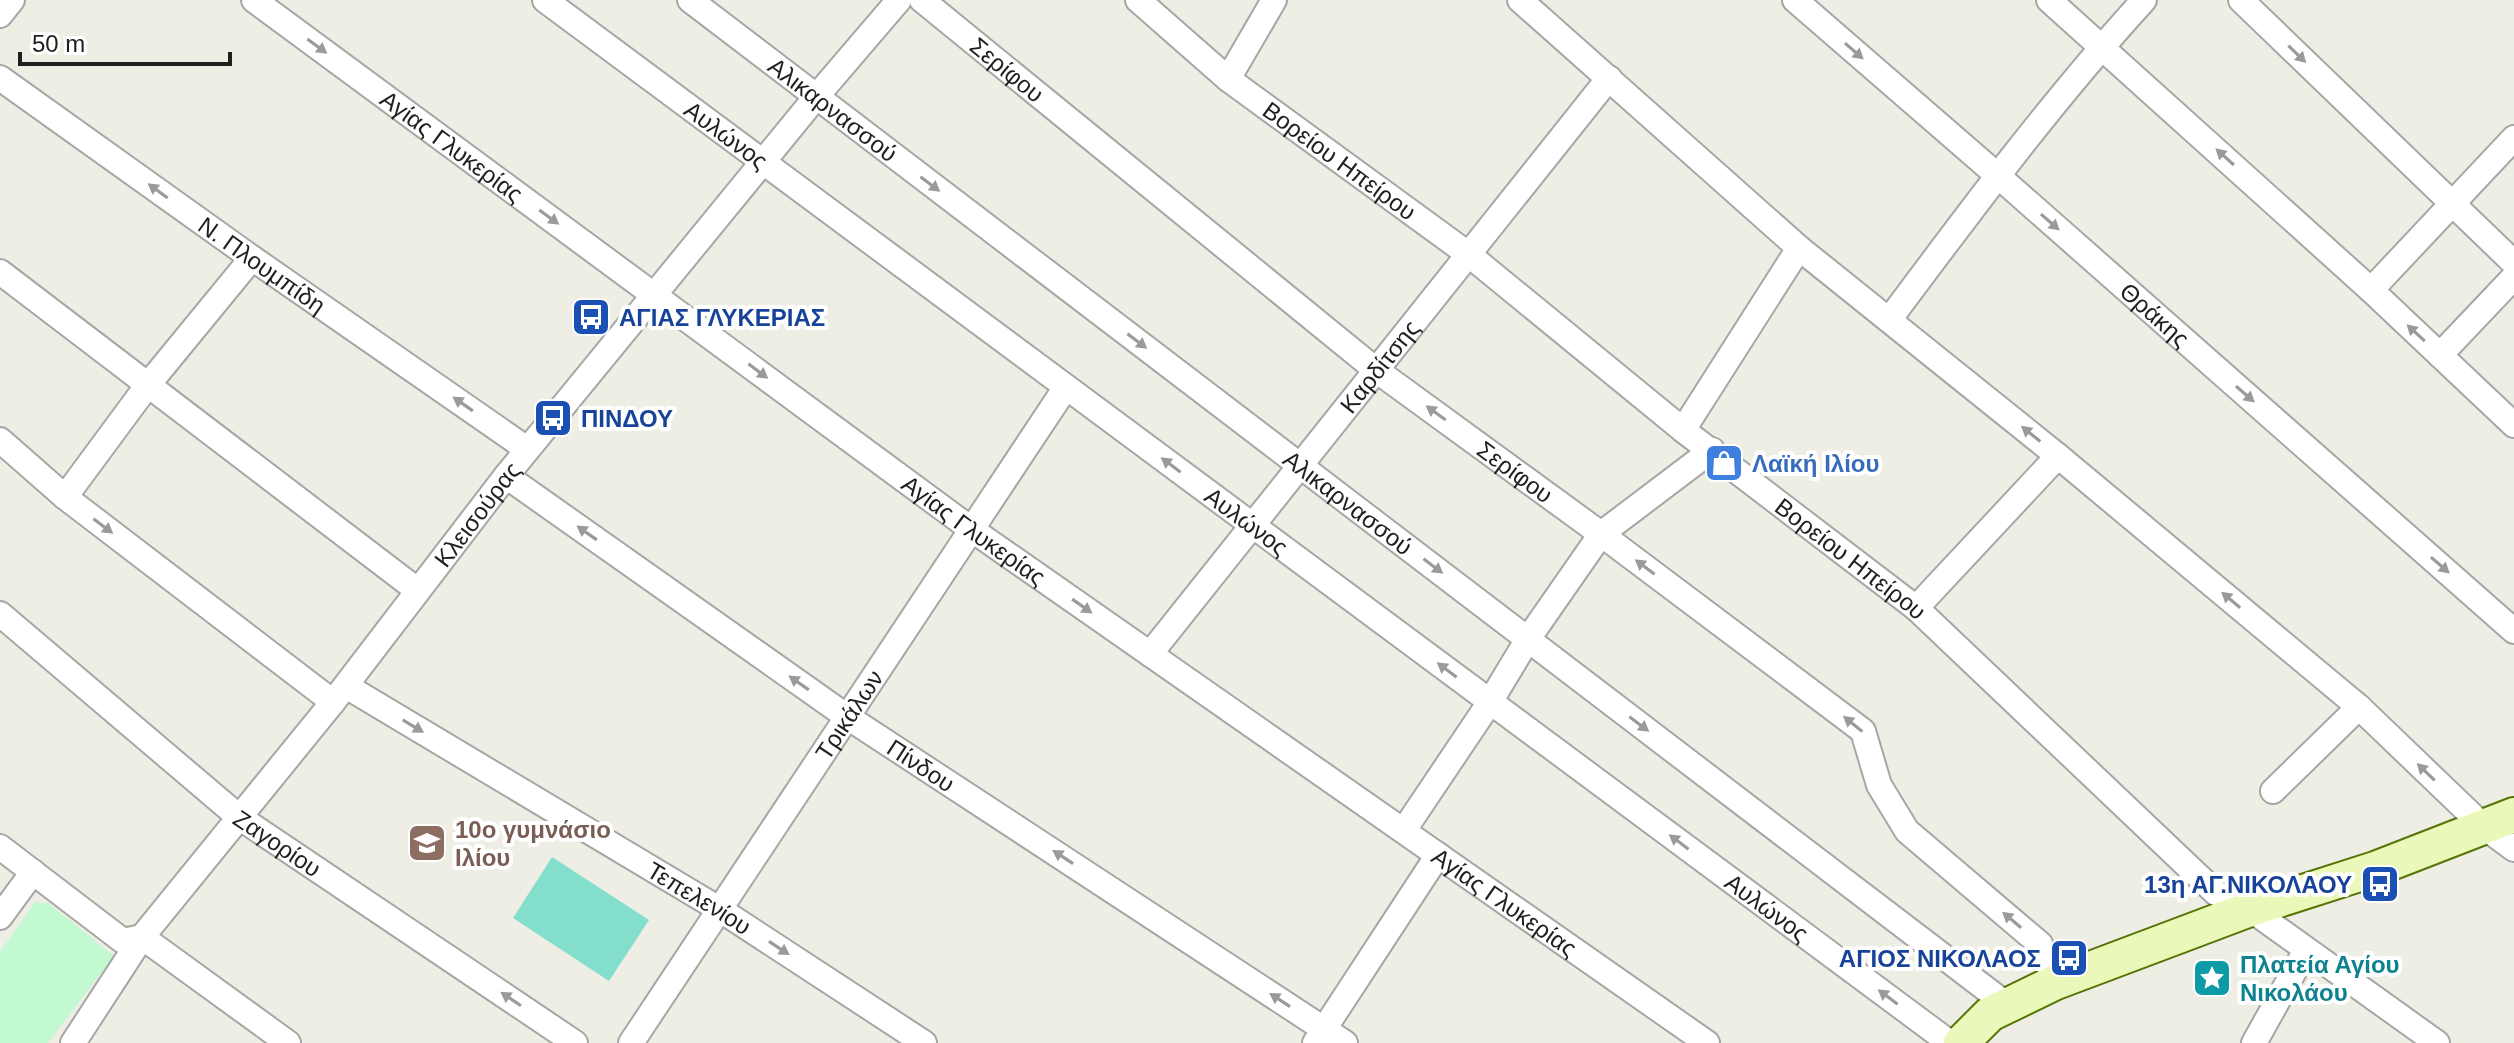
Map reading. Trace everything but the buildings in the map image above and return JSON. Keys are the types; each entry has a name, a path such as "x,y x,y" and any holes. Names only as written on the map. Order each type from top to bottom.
{"street":[{"path":"0,15 12,0"},
{"name":"Αγίας Γλυκερίας","path":"254,0 971,529 1707,1043"},
{"name":"Αυλώνος","path":"545,0 1950,1043"},
{"name":"Αλικαρνασσού","path":"690,0 2007,1005"},
{"name":"Κλεισούρας","path":"73,1043 142,937 340,694 527,449 899,0"},
{"name":"Σερίφου","path":"922,0 1376,370 1863,731 1879,785 1907,831 2040,944 2056,982"},
{"name":"Βορείου Ηπείρου","path":"1138,0 1228,79 1468,254 1683,430 1916,608 2216,893 2250,909 2437,1043"},
{"path":"1228,79 1274,0"},
{"path":"1520,0 1799,248 2058,456 2498,820 2514,849"},
{"name":"Θράκης","path":"1795,0 2514,631"},
{"path":"2049,0 2371,290 2514,425"},
{"path":"1889,320 1997,175 2102,46 2144,0"},
{"path":"2241,0 2514,263"},
{"name":"N. Πλουμπίδη","path":"0,78 527,449"},
{"name":"Καρδίτσης","path":"1150,654 1609,78"},
{"path":"2371,290 2514,138"},
{"path":"1683,430 1799,248"},
{"path":"65,497 147,386 252,258"},
{"path":"0,272 417,590"},
{"path":"2440,355 2514,277"},
{"name":"Τρικάλων","path":"631,1043 1066,387"},
{"name":"Τεπελενίου","path":"0,440 65,497 340,694 719,909 924,1043"},
{"path":"1404,830 1490,702 1528,639 1601,534 1712,450"},
{"path":"1916,608 2058,456"},
{"name":"Πίνδου","path":"506,476 846,716 1320,1036 1345,1043"},
{"name":"Ζαγορίου","path":"0,614 239,817 575,1043"},
{"path":"2273,791 2359,707"},
{"path":"1961,1043 1990,1014 2056,982 2250,909 2375,869 2498,820"},
{"path":"0,847 123,941 142,937 288,1043"},
{"path":"1320,1036 1438,855"},
{"path":"0,917 33,872"},
{"path":"2254,1043 2306,950"}],"green space":[{"path":"35,902 48,903 114,956 48,1043 0,1043 0,952"}],"shaded area":[{"path":"552,857 649,920 609,981 513,918"}],"place":[{"name":"ΑΓΙΑΣ ΓΛΥΚΕΡΙΑΣ","path":"591,317"},
{"name":"ΠΙΝΔΟΥ","path":"553,418"},
{"name":"Λαϊκή Ιλίου","path":"1724,463"},
{"name":"10ο γυμνάσιο Ιλίου","path":"427,843"},
{"name":"13η ΑΓ.ΝΙΚΟΛΑΟΥ","path":"2380,884"},
{"name":"ΑΓΙΟΣ ΝΙΚΟΛΑΟΣ","path":"2069,958"},
{"name":"Πλατεία Αγίου Νικολάου","path":"2212,978"}]}
